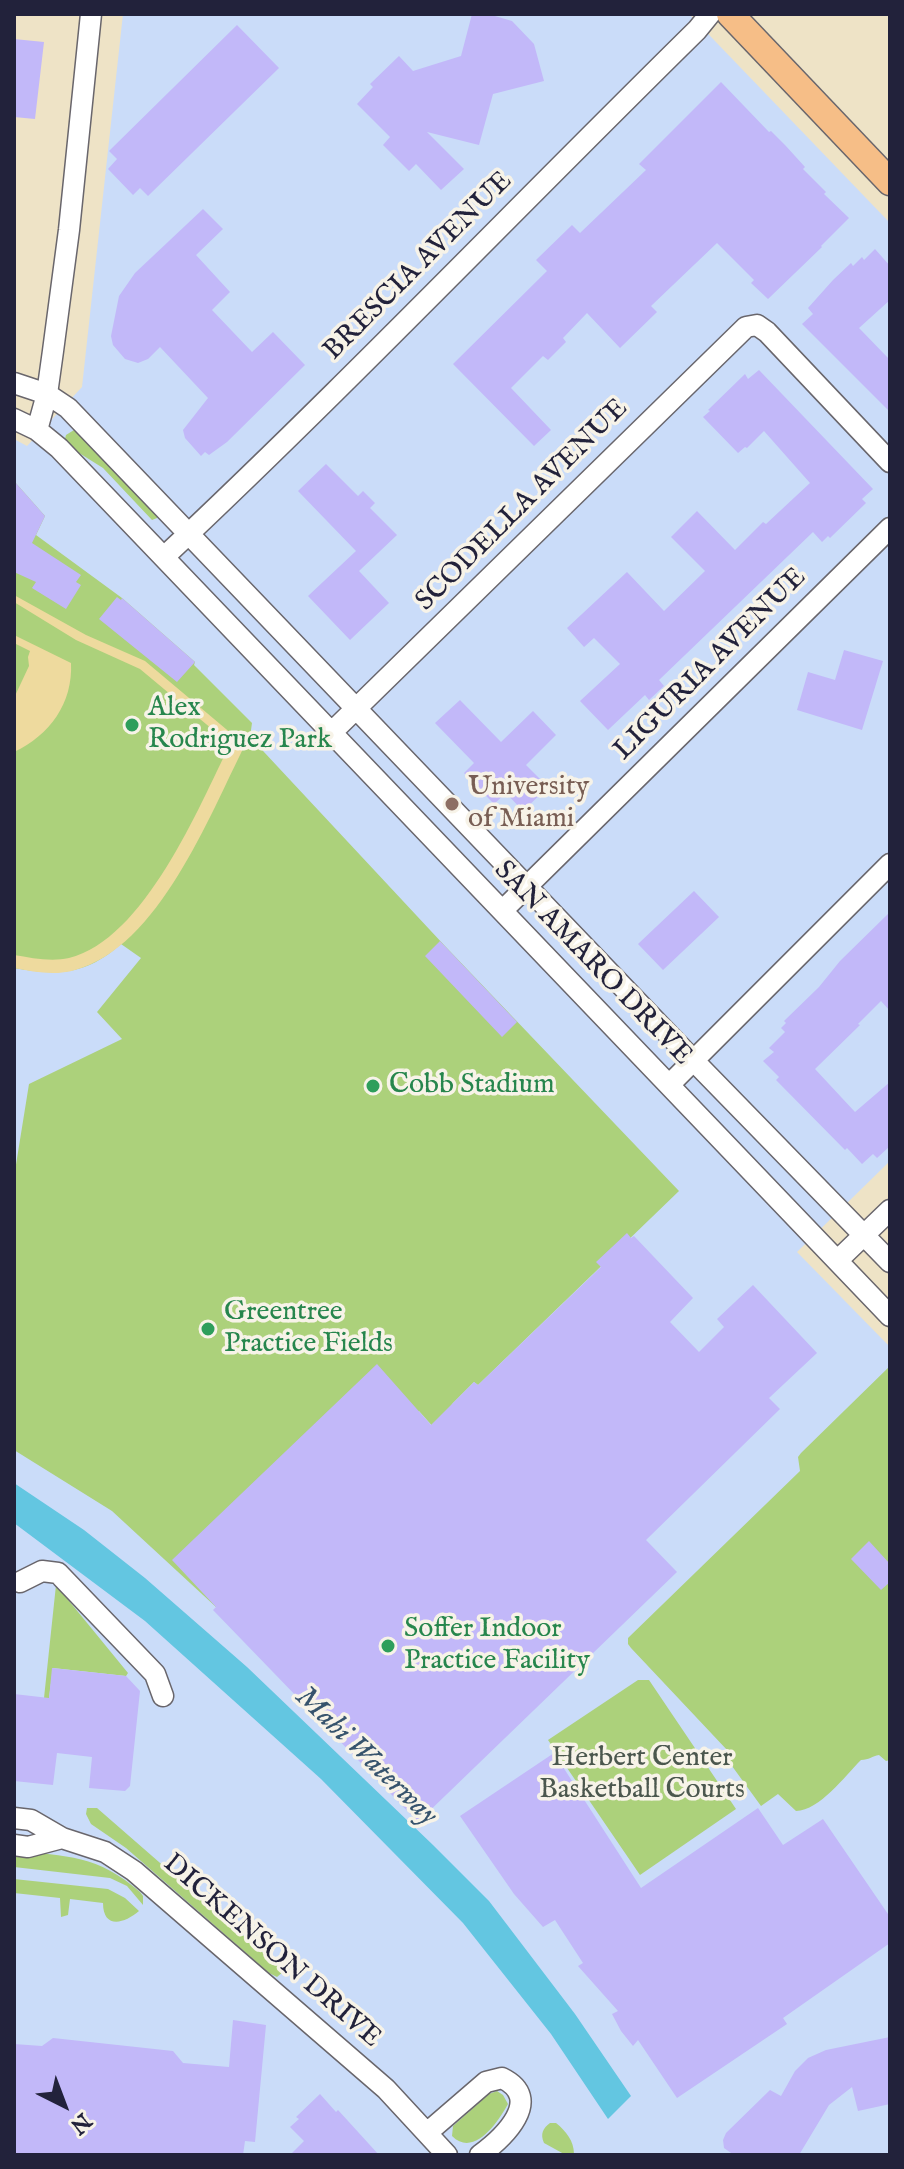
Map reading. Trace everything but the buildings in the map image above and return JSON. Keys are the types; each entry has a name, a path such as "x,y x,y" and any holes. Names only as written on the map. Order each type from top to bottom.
{"main road":[{"path":"730,14 890,182"}],"street":[{"path":"37,430 47,394 70,215 91,14 84,14"},
{"name":"BRESCIA AVENUE","path":"164,557 451,276 710,14"},
{"name":"SCODELLA AVENUE","path":"331,733 746,327 757,325 773,338 890,462"},
{"name":"SAN AMARO DRIVE","path":"14,383 47,394 68,408 890,1262"},
{"name":"SAN AMARO DRIVE","path":"14,419 37,430 59,448 890,1316"},
{"name":"LIGURIA AVENUE","path":"503,910 890,528"},
{"path":"669,1085 890,864"},
{"path":"838,1260 890,1210"},
{"path":"20,1582 42,1571 58,1573 155,1674 163,1696"},
{"name":"DICKENSON DRIVE","path":"14,1818 31,1820 62,1838 105,1852 134,1871 386,2089 447,2155"},
{"path":"14,1845 28,1847 62,1838"},
{"path":"428,2132 486,2082 502,2078 509,2081 521,2099 521,2108 504,2134 480,2155"}],"shaded area":[{"name":"University of Miami","path":"123,14 689,14 890,223 890,1161 797,1252 890,1347 890,2155 14,2155 14,439 27,446 82,387"}],"green space":[{"path":"74,430 157,518 152,520 103,468 68,446 66,435"},
{"path":"14,481 45,516 36,535 122,598 195,662 194,665 252,723 250,737 679,1191 478,1385 474,1382 453,1403 435,1429 419,1411 216,1607 112,1511 14,1450 14,1177 29,1084 122,1039 97,1012 141,958 121,944 96,962 71,971 44,972 14,968"},
{"path":"890,1366 890,1760 886,1761 879,1755 861,1760 831,1792 805,1809 796,1811 778,1794 761,1806 724,1755 728,1751 631,1648 628,1638 800,1471 798,1457 801,1453"},
{"path":"56,1585 128,1673 126,1676 53,1668 49,1698 44,1698"},
{"name":"Herbert Center Basketball Courts","path":"638,1680 649,1680 736,1809 640,1875 548,1740"},
{"path":"87,1808 97,1808 284,1971 277,1977 269,1973 126,1848 91,1824 86,1814"},
{"path":"14,1851 66,1856 96,1864 140,1892 143,1905 127,1886 110,1878 14,1867"},
{"path":"14,1879 108,1889 125,1898 139,1911 115,1922 107,1917 103,1903 70,1899 68,1915 61,1917 60,1898 14,1893"},
{"path":"497,2091 508,2104 492,2128 469,2143 460,2142 452,2136 453,2126 489,2094"},
{"path":"550,2123 556,2123 566,2133 574,2154 564,2154 544,2143 543,2132"}],"sand":[{"path":"14,595 86,635 145,661 245,745 198,841 156,907 132,935 105,957 60,973 14,968 14,955 48,960 69,958 96,946 121,926 145,899 166,868 230,744 140,669 76,640 14,602"},
{"path":"14,635 71,663 71,678 57,716 38,737 14,752 14,698 29,666 30,651 14,643"}],"water":[{"name":"Mahi Waterway","path":"14,1483 84,1530 145,1578 247,1667 489,1901 575,2014 631,2096 608,2119 551,2034 463,1923 321,1779 145,1621 14,1523"}],"place":[{"name":"Alex Rodriguez Park","path":"132,725"},
{"name":"University of Miami","path":"452,804"},
{"name":"Cobb Stadium","path":"373,1086"},
{"name":"Greentree Practice Fields","path":"208,1329"},
{"name":"Soffer Indoor Practice Facility","path":"388,1646"}]}
